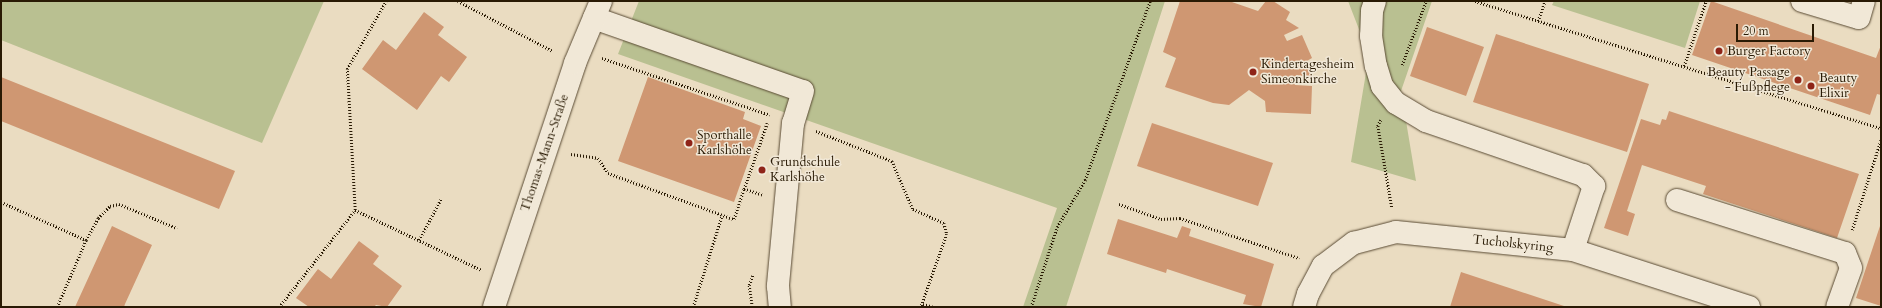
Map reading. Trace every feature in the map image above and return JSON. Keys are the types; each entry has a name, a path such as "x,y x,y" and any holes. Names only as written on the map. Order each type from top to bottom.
{"street":[{"path":"1375,1 1372,11 1371,36 1376,66 1382,86 1396,103 1426,122 1583,175 1594,186 1573,250"},
{"path":"1802,1 1859,18 1864,1"},
{"name":"Thomas-Mann-Straße","path":"494,307 578,57 598,10"},
{"path":"598,10 802,91 793,123 778,286 780,307"},
{"path":"1677,200 1845,253 1851,268 1837,307"},
{"name":"Tucholskyring","path":"1304,307 1308,294 1323,266 1354,243 1396,232 1573,250 1749,307"}],"path":[{"path":"279,307 355,210 347,69 386,1"},
{"path":"458,1 578,57 770,114 892,161 913,209 944,223 946,234 922,305 934,307"},
{"path":"1031,307 1057,227 1085,180 1149,1"},
{"path":"1475,1 1485,2 1538,21 1881,128"},
{"path":"1538,21 1545,1"},
{"path":"1684,66 1706,1"},
{"path":"547,147 579,156 598,158 608,173 734,219 770,114"},
{"path":"1845,253 1881,138"},
{"path":"744,189 763,196"},
{"path":"419,240 441,199"},
{"path":"1,202 86,240"},
{"path":"57,307 86,240 98,218 110,206 119,204 177,228"},
{"path":"1119,204 1161,219 1180,218 1323,266"},
{"path":"355,210 502,280"},
{"path":"693,307 722,215"},
{"path":"752,307 748,285 755,270"}],"green space":[{"path":"1,1 324,1 262,143 1,40"},
{"path":"639,1 1165,1 1066,307 1023,307 1057,208 618,54"},
{"path":"1348,1 1432,1 1401,91 1416,181 1351,162 1369,55"},
{"path":"1554,1 1700,1 1685,48 1552,5"}],"building":[{"path":"1180,1 1229,1 1258,11 1266,1 1273,1 1290,12 1286,20 1299,28 1284,35 1287,41 1302,35 1312,58 1305,62 1312,77 1296,75 1295,85 1312,86 1311,114 1266,112 1265,101 1249,90 1229,105 1213,103 1165,87 1176,58 1163,52"},
{"path":"1711,1 1876,58 1881,45 1881,95 1877,94 1870,115 1692,55"},
{"path":"424,12 444,27 438,35 467,57 449,82 441,76 417,110 362,69 383,40 396,50"},
{"path":"1427,27 1484,47 1466,96 1410,76"},
{"path":"1496,34 1649,84 1627,152 1473,102"},
{"path":"1,77 235,171 219,209 1,121"},
{"name":"Sporthalle Karlshöhe","path":"648,77 745,112 743,119 761,126 734,202 618,161"},
{"path":"1669,111 1859,174 1837,238 1703,194 1706,186 1642,165 1627,211 1635,214 1628,236 1604,228 1641,119 1660,125 1662,119 1666,120"},
{"path":"1152,123 1273,163 1258,206 1137,166"},
{"path":"1118,219 1177,238 1182,226 1191,229 1189,236 1274,264 1261,307 1243,304 1246,295 1167,269 1166,273 1107,254"},
{"path":"1881,223 1881,306 1856,298"},
{"path":"112,226 152,245 124,307 75,307"},
{"path":"359,241 379,256 373,264 402,286 387,307 376,305 374,307 309,307 296,298 318,269 331,279"},
{"path":"1461,272 1567,307 1450,307"}],"place":[{"name":"Burger Factory","path":"1719,51"},
{"name":"Kindertagesheim Simeonkirche","path":"1253,72"},
{"name":"Beauty Passage - Fußpflege","path":"1798,80"},
{"name":"Beauty Elixir","path":"1811,86"},
{"name":"Sporthalle Karlshöhe","path":"689,143"},
{"name":"Grundschule Karlshöhe","path":"762,170"}]}
